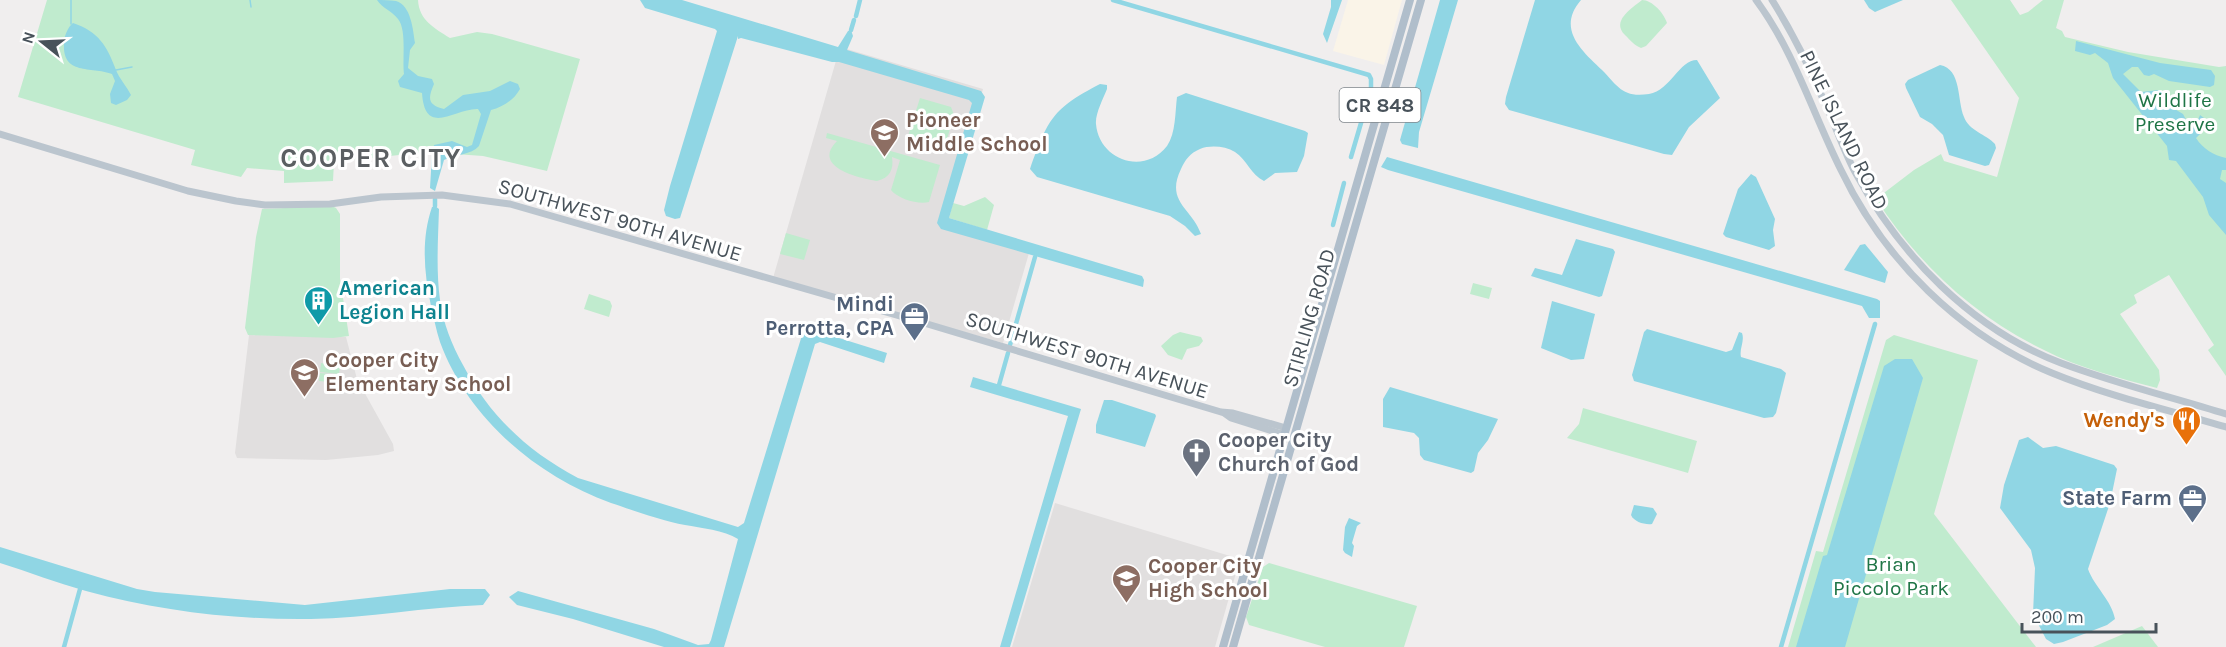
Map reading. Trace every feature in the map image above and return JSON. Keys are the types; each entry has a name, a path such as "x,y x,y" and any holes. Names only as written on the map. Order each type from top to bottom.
{"main road":[{"name":"STIRLING ROAD","path":"1233,647 1410,0"},
{"name":"STIRLING ROAD","path":"1223,647 1286,432 1421,0"}],"street":[{"name":"PINE ISLAND ROAD","path":"1756,0 1778,34 1841,171 1867,218 1903,266 1952,313 1997,345 2053,374 2226,427"},
{"name":"PINE ISLAND ROAD","path":"1772,0 1791,31 1855,170 1880,215 1913,257 1959,302 2003,333 2059,362 2226,414"},
{"name":"SOUTHWEST 90TH AVENUE","path":"0,134 188,191 265,205 335,204 387,196 442,195 510,204 1221,412 1233,413 1286,432"}],"shaded area":[{"path":"1348,0 1402,0 1384,65 1333,51"},
{"name":"Pioneer Middle School","path":"840,47 983,89 944,227 1029,253 1003,343 773,278"},
{"name":"Cooper City Elementary School","path":"249,335 346,337 357,379 393,444 394,451 378,455 326,460 237,458 235,453"},
{"name":"Cooper City High School","path":"1055,503 1240,559 1215,647 1012,647"}],"green space":[{"path":"47,0 418,0 424,18 450,38 477,32 492,34 580,59 547,171 483,156 427,152 334,162 333,181 284,183 284,171 247,168 241,177 191,165 195,150 18,97"},
{"path":"1642,0 1650,2 1657,8 1667,23 1646,46 1641,48 1625,35 1620,25 1628,11"},
{"name":"Wildlife Preserve","path":"1951,0 2010,0 2020,15 2028,12 2043,0 2064,0 2056,28 2062,31 2065,37 2128,52 2219,67 2226,66 2226,376 2208,350 2214,345 2169,275 2134,295 2137,303 2120,314 2159,370 2160,380 2157,388 2071,362 2018,336 1994,321 1950,286 1929,266 1892,223 1876,199 1914,170 1941,154 1944,161 1997,177 2019,98"},
{"path":"920,98 951,107 954,115 945,146 908,136"},
{"path":"827,133 940,165 929,202 920,203 909,200 898,196 891,190 900,160 892,157 890,172 885,178 877,181 840,170 830,158 831,150 837,141 826,138"},
{"path":"985,197 994,205 987,230 949,218 953,203 964,206"},
{"path":"332,206 340,214 340,279 349,336 333,338 248,335 245,328 256,237 262,209"},
{"path":"786,233 810,240 804,260 780,254"},
{"path":"1473,283 1492,288 1489,299 1470,294"},
{"path":"589,294 610,301 612,306 609,317 584,309"},
{"path":"1180,332 1201,337 1203,341 1199,346 1187,349 1182,360 1168,355 1161,346"},
{"name":"Brian Piccolo Park","path":"1894,335 1978,360 1934,514 2036,647 1788,647 1816,551 1823,552 1886,340"},
{"path":"321,363 340,366 339,374 320,372"},
{"path":"320,373 339,375 338,383 319,381"},
{"path":"1583,408 1697,441 1688,473 1567,438 1579,424"},
{"path":"1269,563 1417,606 1404,647 1325,647 1249,625 1246,617 1263,567"},
{"path":"2142,626 2158,647 2093,647"}],"water":[{"path":"377,0 396,1 405,7 412,25 415,43 410,50 408,68 418,76 432,79 434,84 430,100 434,105 444,109 463,95 490,91 510,81 518,84 520,89 508,102 491,110 476,149 444,160 435,191 430,188 434,145 452,141 467,147 472,145 481,114 478,109 435,118 424,107 422,93 400,87 398,81 404,74 401,24"},
{"path":"640,0 682,0 838,47 851,30 853,36 847,50 981,91 985,97 949,218 1142,276 1143,287 941,229 937,223 972,103 969,100 839,62 738,39 738,36 680,218 666,216 664,210 670,186 717,31 645,8"},
{"path":"1331,0 1342,0 1327,43 1323,34"},
{"path":"1440,0 1458,0 1419,132 1418,148 1402,144 1400,140"},
{"path":"1535,0 1581,0 1571,20 1571,30 1575,39 1587,55 1621,90 1640,95 1657,91 1685,65 1697,60 1720,98 1689,127 1672,155 1509,110 1505,104 1506,97"},
{"path":"1864,0 1903,0 1875,12"},
{"path":"73,23 96,35 101,41 131,95 127,100 116,105 111,103 110,94 115,81 112,74 79,68 68,61 64,40"},
{"path":"2076,41 2160,63 2211,70 2215,76 2214,85 2210,87 2169,81 2154,74 2144,75 2138,67 2132,67 2123,74 2141,92 2160,90 2170,100 2173,108 2183,114 2191,129 2195,127 2200,115 2204,118 2202,132 2196,138 2209,151 2226,158 2226,170 2222,170 2220,179 2226,183 2226,235 2209,215 2203,197 2176,161 2169,160 2167,146 2113,78 2108,63 2095,53 2090,55 2075,51"},
{"path":"1940,65 1947,68 1955,79 1966,122 1995,144 1996,148 1989,165 1985,166 1949,155 1943,135 1932,124 1920,117 1905,84 1908,80"},
{"path":"1100,84 1107,85 1107,89 1097,116 1099,137 1105,147 1124,160 1135,162 1147,160 1167,146 1174,129 1177,97 1186,93 1305,131 1308,133 1304,156 1297,172 1275,173 1264,181 1239,155 1231,150 1213,147 1200,149 1193,153 1181,169 1176,189 1178,197 1201,234 1195,236 1170,216 1037,177 1030,169 1047,127 1071,101"},
{"path":"1387,157 1877,299 1880,301 1880,318 1869,318 1862,306 1388,170 1381,167"},
{"path":"1751,174 1756,177 1775,219 1773,230 1775,246 1769,250 1726,237 1723,234 1738,189"},
{"path":"432,207 439,209 438,266 441,309 459,357 473,383 497,416 526,444 578,478 738,527 744,523 803,332 807,328 887,353 884,363 820,342 815,344 724,647 664,647 573,619 517,605 509,597 518,591 654,629 698,645 709,644 738,539 719,531 648,515 583,491 556,477 531,460 486,419 452,370 436,328 425,269 426,231"},
{"path":"1576,239 1613,249 1615,252 1602,296 1531,276 1535,268 1562,275"},
{"path":"1865,244 1888,272 1885,283 1844,270 1860,245"},
{"path":"1552,301 1595,314 1584,359 1571,360 1541,348"},
{"path":"1647,329 1726,352 1732,350 1739,332 1742,333 1741,357 1781,369 1786,373 1776,413 1773,417 1764,418 1634,381 1632,375 1644,332"},
{"path":"1895,359 1912,359 1923,378 1845,647 1796,647 1823,556 1827,555 1884,366"},
{"path":"973,377 1081,409 1010,647 1000,647 1068,416 970,387"},
{"path":"1390,387 1498,419 1488,440 1478,453 1474,471 1471,473 1424,460 1420,455 1419,438 1414,433 1383,427 1383,399"},
{"path":"1104,400 1112,400 1155,414 1145,447 1096,433 1096,425"},
{"path":"2028,437 2043,448 2056,446 2114,465 2117,469 2110,503 2088,569 2115,619 2107,625 2054,644 2046,639 2033,614 2035,568 2031,550 2000,508 2004,485 2019,440"},
{"path":"1634,505 1653,508 1657,514 1652,524 1640,522 1632,517"},
{"path":"1349,518 1361,523 1357,526 1352,543 1354,546 1352,557 1343,550 1345,527"},
{"path":"0,547 137,589 155,592 305,605 450,589 485,589 490,595 483,605 354,617 282,619 225,616 142,604 75,588 0,563"}],"waterway":[{"path":"71,0 71,24"},
{"path":"250,0 251,7"},
{"path":"856,16 860,0"},
{"path":"1113,0 1369,75 1371,89 1351,157"},
{"path":"851,30 854,20"},
{"path":"116,70 132,67"},
{"path":"1333,225 1344,183"},
{"path":"435,199 435,206"},
{"path":"1010,345 1035,257"},
{"path":"1781,647 1875,324"},
{"path":"999,385 1008,353"},
{"path":"64,647 80,589"}],"place":[{"name":"Pioneer Middle School","path":"885,158"},
{"name":"American Legion Hall","path":"318,326"},
{"name":"Mindi Perrotta, CPA","path":"915,342"},
{"name":"Cooper City Elementary School","path":"304,398"},
{"name":"Wendy's","path":"2186,446"},
{"name":"Cooper City Church of God","path":"1197,478"},
{"name":"State Farm","path":"2193,524"},
{"name":"Cooper City High School","path":"1127,604"}],"district":[{"name":"COOPER CITY","path":"371,158"}]}
